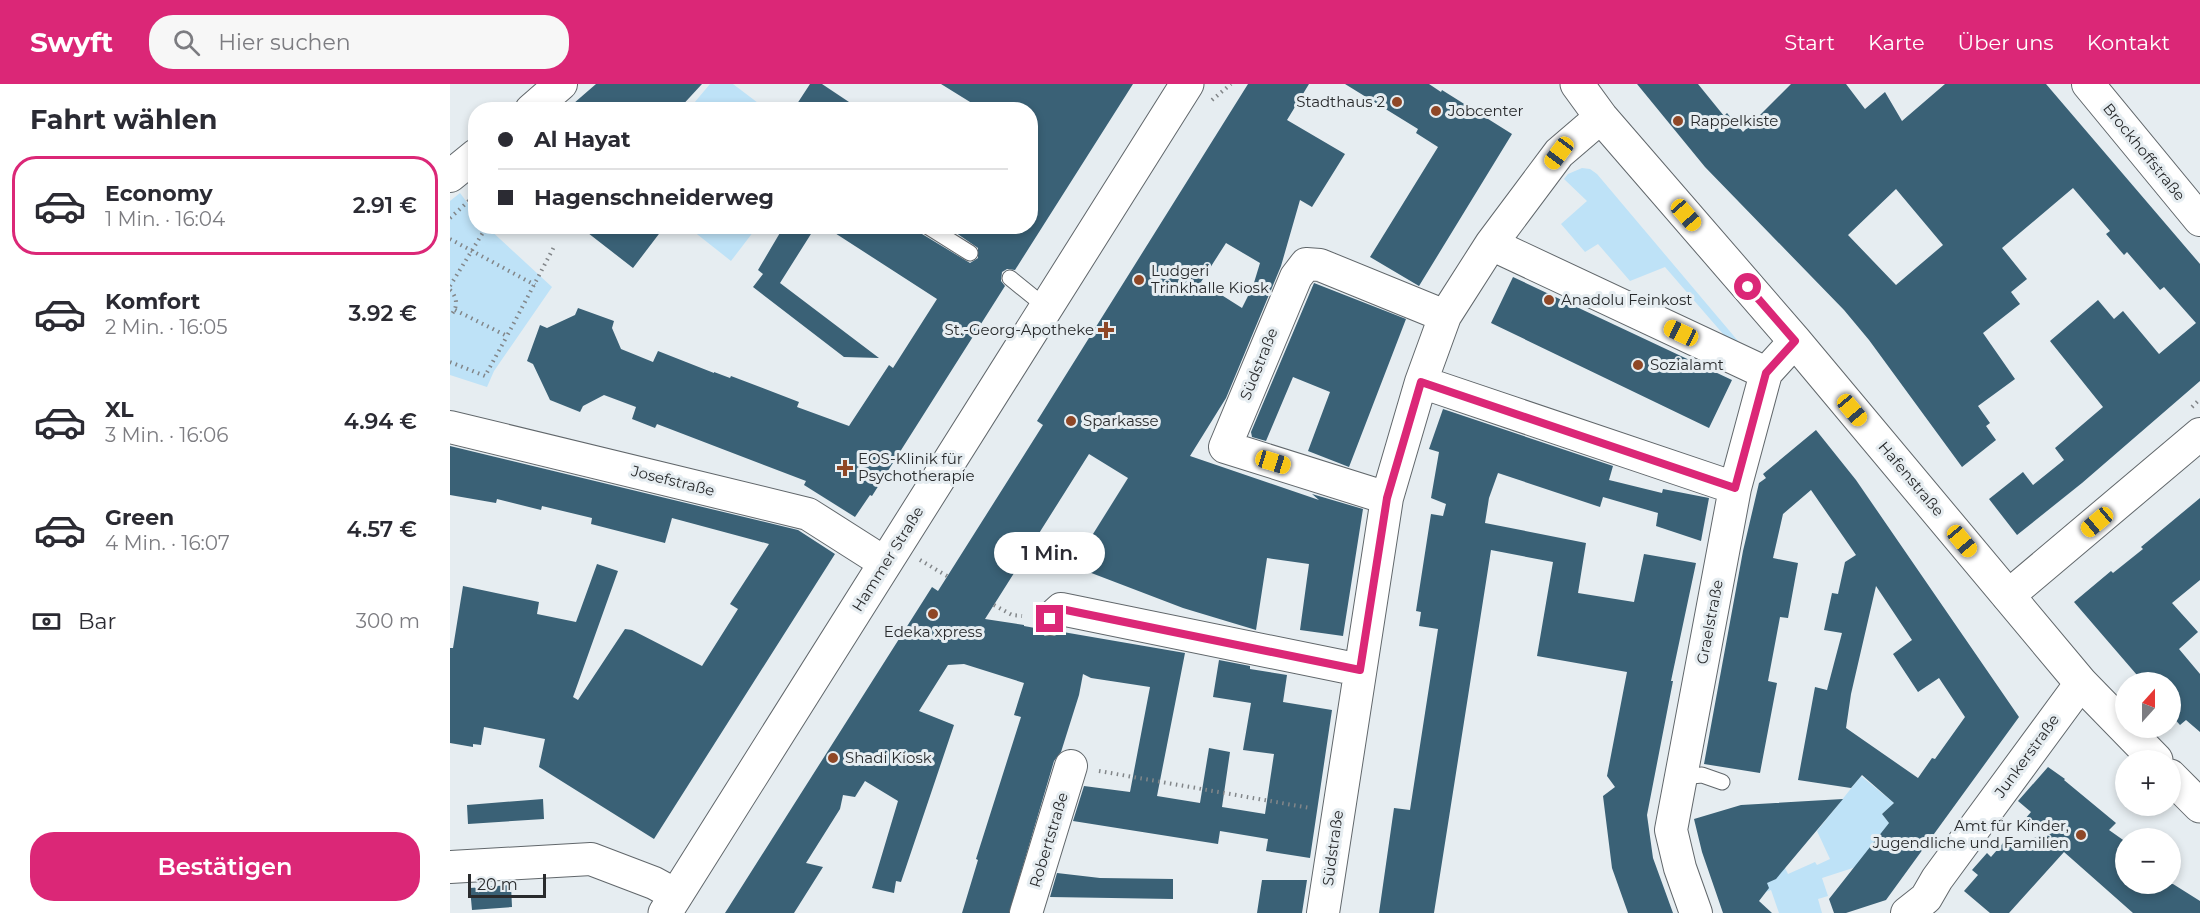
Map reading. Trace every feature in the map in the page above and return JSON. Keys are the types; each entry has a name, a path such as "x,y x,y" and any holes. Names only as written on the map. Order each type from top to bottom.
{"main road":[{"name":"Hafenstraße","path":"1577,84 1601,117 1795,341 2081,683 2146,750"},
{"name":"Hammer Straße","path":"671,904 1047,308 1199,93"},
{"path":"2181,787 2200,806"}],"street":[{"path":"540,102 561,84"},
{"name":"Brockhoffstraße","path":"2088,84 2200,220"},
{"name":"Südstraße","path":"1323,913 1387,498 1421,382 1444,316 1491,244 1559,153 1601,117"},
{"path":"450,176 468,161"},
{"path":"1491,244 1766,373"},
{"name":"Südstraße","path":"1387,498 1225,447 1296,277 1306,264 1326,267 1444,316"},
{"name":"Graelstraße","path":"1696,913 1680,868 1671,830 1735,488 1766,373 1795,341"},
{"path":"1421,382 1735,488"},
{"name":"Josefstraße","path":"450,427 808,514 885,563"},
{"path":"2008,596 2200,434"},
{"path":"1050,619 1061,609 1360,670"},
{"name":"Junkerstraße","path":"1907,913 1926,898 1937,879 2081,683"},
{"name":"Robertstraße","path":"1026,913 1071,766"},
{"path":"450,867 591,858 654,883 671,904"}],"lane":[{"path":"940,234 970,253"},
{"path":"1010,279 1047,308"},
{"path":"1681,777 1702,775 1722,782"}],"path":[{"path":"1199,93 1232,84"},
{"path":"450,218 468,202"},
{"path":"450,316 455,310 455,298 450,288 483,234"},
{"path":"450,239 535,285"},
{"path":"450,362 486,376 555,245"},
{"path":"455,310 507,336"},
{"path":"1071,766 1338,813"}],"shaded area":[{"path":"710,84 733,84 757,102 695,102"},
{"path":"1582,168 1590,169 1597,174 1749,354 1743,357 1665,267 1630,281 1598,244 1585,252 1561,224 1587,201 1564,179 1568,174"},
{"path":"460,193 468,204 468,234 495,234 552,287 494,371 487,387 450,375 450,201"},
{"path":"697,234 752,234 731,261"},
{"path":"1861,776 1894,803 1882,814 1889,823 1859,866 1822,878 1828,896 1818,899 1822,913 1779,913 1771,890 1752,897 1777,852 1788,874 1815,862 1817,865 1830,859 1817,831"}],"building":[{"path":"596,84 702,84 685,102 575,102"},
{"path":"810,84 822,84 849,102 798,102"},
{"path":"941,84 1133,84 1038,234 1038,102 970,102"},
{"path":"1248,84 1309,84 1287,120 1345,154 1312,207 1300,200 1281,266 1226,398 1190,456 1319,500 1312,494 1363,509 1343,636 1300,630 1309,564 1267,558 1256,630 1183,608 1073,566 1128,478 1089,454 985,619 1035,628 1045,636 1054,636 1063,632 1185,653 1157,796 1200,803 1209,748 1230,752 1222,807 1265,814 1274,754 1243,750 1251,703 1213,697 1219,660 1250,666 1250,669 1287,675 1283,702 1332,710 1310,858 1266,851 1268,839 1220,831 1218,844 1073,821 1084,786 1130,792 1150,687 1091,678 1083,674 1079,695 1061,752 1054,761 1009,913 962,913 978,860 976,859 1021,717 1014,715 1024,683 964,664 948,665 919,711 954,725 901,882 896,881 894,893 872,888 898,801 865,781 855,797 843,795 840,809 806,863 823,867 794,913 725,913 932,587 938,591 1043,425 1037,421","holes":["1226,243 1260,263 1253,286 1242,308 1201,282"]},
{"path":"1345,84 1429,84 1512,134 1419,286 1370,257 1438,147 1416,133 1418,129"},
{"path":"1637,84 1698,84 1724,116 1727,113 1743,132 1791,84 1846,84 1865,109 1885,92 1902,121 1945,84 2046,84 2200,264 2200,381 2082,483 2017,535 1989,499 2023,472 2033,485 2064,460 2055,448 2103,407 2050,341 2098,300 2114,319 2123,311 2159,354 2196,323 2164,287 2160,290 2127,252 2124,255 2106,234 2110,231 2073,188 2002,248 2027,279 2011,292 2020,304 1983,333 2015,379 1978,406 1990,423 1986,426 1996,440 1962,467 1869,340 1844,310 1705,167","holes":["1896,189 1943,245 1896,285 1848,235"]},
{"path":"589,234 659,234 633,268"},
{"path":"779,234 811,234 780,283 879,358 844,357 753,287 763,274 758,270"},
{"path":"836,234 922,234 970,263 978,258 978,248 958,234 1038,234 1015,270 1007,269 1002,272 1001,281 1005,286 872,496 870,495 855,517 804,485 806,481 657,424 655,428 632,419 636,407 604,395 583,406 580,412 550,400 533,364 527,361 540,325 547,328 575,315 578,308 614,321 612,328 621,349 653,362 658,351 799,402 797,407 849,426 889,365 893,368 937,299"},
{"name":"Sozialamt","path":"1513,277 1732,380 1709,428 1491,323"},
{"path":"1314,283 1406,319 1349,467 1308,451 1330,392 1293,377 1266,441 1252,437 1251,432"},
{"path":"1443,409 1613,466 1609,480 1662,493 1663,489 1709,498 1701,541 1656,526 1658,513 1603,497 1600,507 1498,473 1489,498 1485,523 1586,543 1578,593 1634,602 1644,554 1696,563 1671,681 1673,681 1647,815 1653,858 1673,913 1628,913 1612,868 1603,796 1615,787 1607,776 1627,672 1537,656 1553,562 1491,550 1434,913 1379,913 1394,808 1410,810 1438,629 1419,626 1421,612 1416,611 1431,514 1443,516 1446,504 1431,498 1439,452 1429,449"},
{"path":"1816,430 1856,480 2019,717 1886,900 1846,913 1834,913 1829,899 1889,823 1882,814 1894,803 1862,775 1851,788 1798,780 1815,687 1827,690 1842,633 1824,630 1832,593 1838,594 1845,562 1856,555 1811,490 1783,514 1773,558 1798,563 1788,618 1780,617 1768,681 1777,683 1760,773 1704,764 1743,551 1759,483 1766,478 1763,474","holes":["1876,586 1912,640 1893,654 1918,692 1939,678 1965,717 1935,759 1932,758 1918,778 1846,728 1851,694"]},
{"path":"450,446 798,530 835,554 654,839 539,767 545,739 484,727 481,745 473,744 473,747 450,743 450,648 453,648 463,586 539,602 537,614 576,622 597,564 618,571 573,697 578,700 625,629 632,630 702,666 738,609 730,604 769,544 672,518 665,543 591,524 592,518 542,506 541,510 497,499 496,503 450,495"},
{"path":"2200,498 2200,580 2172,603 2198,632 2179,649 2200,674 2200,732 2186,720 2181,724 2181,672 2134,672 2074,602 2111,571 2113,573 2143,549 2141,547"},
{"path":"2048,767 2116,823 2109,830 2115,834 2115,894 2181,894 2181,889 2200,901 2200,913 2133,913 2064,852 2009,913 1990,913 1964,891 1978,875 1972,870 1987,853 1991,857 2003,843 2050,835 2025,819 2031,812 2018,801"},
{"path":"543,799 544,819 468,824 467,805"},
{"path":"1843,799 1776,879 1767,883 1769,888 1759,901 1772,913 1723,913 1702,852 1694,819 1741,805"},
{"path":"1057,873 1100,878 1173,879 1173,899 1050,897"},
{"path":"1262,880 1307,880 1302,913 1257,913"},
{"path":"511,885 512,907 472,910 470,888"}],"place":[{"name":"Stadthaus 2","path":"1397,102"},
{"name":"Jobcenter","path":"1436,111"},
{"name":"Rappelkiste","path":"1678,121"},
{"name":"Ludgeri Trinkhalle Kiosk","path":"1139,280"},
{"name":"Anadolu Feinkost","path":"1549,300"},
{"name":"St.-Georg-Apotheke","path":"1106,330"},
{"name":"Sozialamt","path":"1638,365"},
{"name":"Sparkasse","path":"1071,421"},
{"name":"EOS-Klinik für Psychotherapie","path":"845,468"},
{"name":"Edeka xpress","path":"933,614"},
{"name":"Shadi Kiosk","path":"833,758"},
{"name":"Amt für Kinder, Jugendliche und Familien","path":"2081,835"}],"route":[{"path":"1050,619 1061,609 1360,670 1387,498 1421,382 1735,488 1766,373 1795,341 1748,287"}]}
